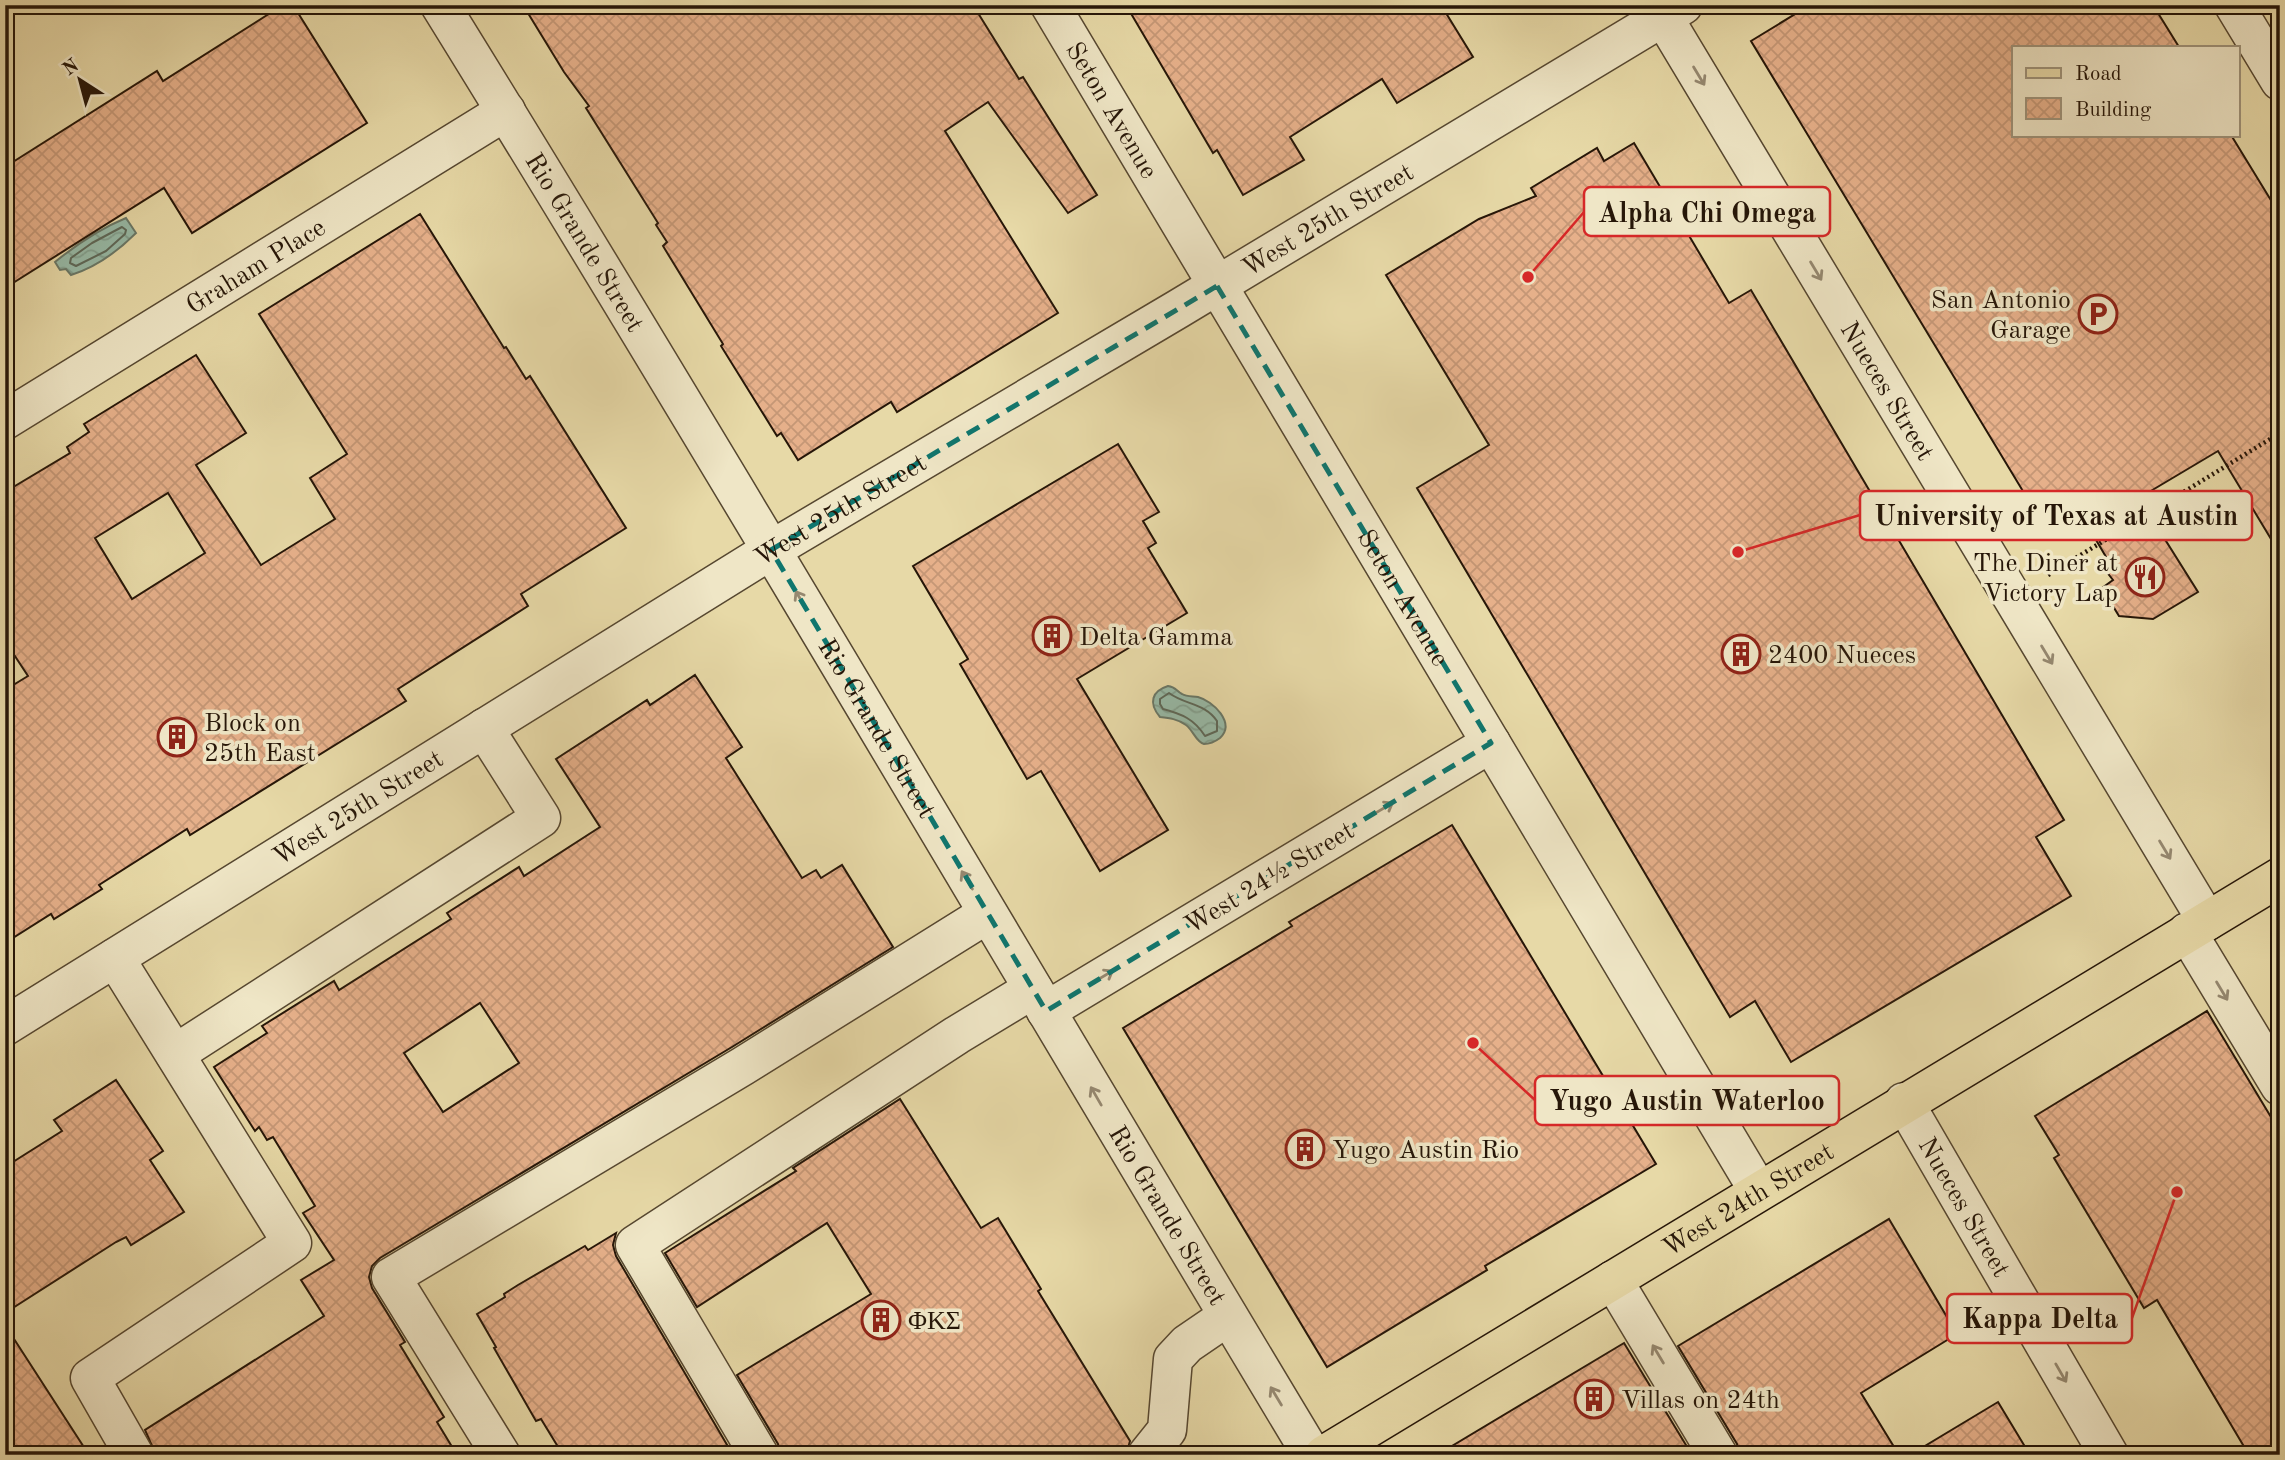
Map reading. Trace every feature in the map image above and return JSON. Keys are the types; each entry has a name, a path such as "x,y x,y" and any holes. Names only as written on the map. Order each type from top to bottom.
{"main road":[{"name":"West 24th Street","path":"1324,1455 1758,1190 2280,877"}],"street":[{"name":"Rio Grande Street","path":"440,5 771,550 1312,1455"},
{"name":"Seton Avenue","path":"1050,5 1758,1190"},
{"path":"2234,5 2280,81"},
{"name":"West 25th Street","path":"5,1027 771,550 1217,286 1668,9"},
{"name":"Nueces Street","path":"1668,9 2197,927 2280,1086"},
{"name":"Graham Place","path":"5,420 506,111"},
{"path":"175,1054 541,818 484,728"},
{"name":"West 24½ Street","path":"759,1455 635,1245 957,1035 1039,1000 1491,743"},
{"path":"501,1455 391,1277 743,1066 988,914"},
{"path":"115,958 292,1243 90,1378 134,1455"},
{"name":"Nueces Street","path":"1904,1102 2109,1455"},
{"path":"1614,1280 1718,1455"},
{"path":"1147,1455 1167,1430 1174,1359 1187,1344 1228,1316"}],"path":[{"path":"2047,575 2280,433"}],"highlighted area":[{"path":"1217,286 1491,743 1046,1011 771,550"}],"water":[{"path":"126,218 136,233 114,253 71,275 66,269 60,270 55,262 63,255 97,232"},
{"path":"1168,686 1184,695 1204,699 1221,713 1225,726 1220,738 1204,744 1183,723 1160,717 1154,707 1155,694"}],"building":[{"path":"283,5 293,5 367,123 192,233 164,188 5,288 5,167 157,71 163,81"},
{"path":"523,5 973,5 1019,79 1023,77 1097,195 1068,213 988,102 945,131 1058,313 897,412 891,402 798,460 781,433 777,436 721,346 723,344 663,246 667,242 656,225 658,223 586,108 589,106 564,72"},
{"path":"1126,5 1441,5 1473,57 1397,103 1382,79 1290,137 1304,160 1243,195 1217,150 1213,153"},
{"name":"San Antonio Garage","path":"1810,5 2153,5 2178,46 2012,46 2012,136 2232,136 2280,215 2280,554 2218,451 2139,498 2198,592 2153,619 2119,616 2102,588 2113,580 2106,571 2112,567 2070,496 2038,516 1751,41"},
{"name":"2400 Nueces","path":"1634,143 1729,303 1751,290 2064,820 2036,837 2071,896 1791,1062 1755,1001 1730,1017 1417,488 1489,445 1386,275 1479,219 1536,196 1531,188 1597,148 1604,161"},
{"path":"420,214 504,348 506,347 526,379 530,376 626,528 521,594 528,606 398,689 406,701 190,835 187,829 99,885 102,889 54,919 51,914 5,943 5,690 28,676 5,641 5,492 70,453 67,447 89,432 84,424 196,355 246,433 196,465 261,565 335,519 310,478 347,454 259,314","holes":["168,493 205,553 132,599 95,538"]},
{"name":"Delta Gamma","path":"1118,444 1159,512 1143,521 1156,543 1148,548 1187,613 1077,679 1168,830 1100,871 1041,771 1027,779 960,664 968,659 913,566"},
{"path":"695,675 742,747 726,758 802,878 816,870 821,878 842,865 893,947 380,1258 372,1266 369,1277 372,1288 405,1342 400,1345 444,1417 437,1422 457,1455 156,1455 145,1430 324,1316 301,1280 334,1260 303,1213 315,1206 273,1137 267,1140 259,1127 255,1131 214,1067 267,1033 262,1026 334,981 339,990 451,919 447,913 519,867 524,876 600,827 556,759 647,700 650,705","holes":["480,1003 519,1063 443,1112 404,1053"]},
{"path":"1452,825 1656,1164 1485,1266 1487,1270 1327,1367 1123,1028 1292,926 1289,922"},
{"path":"2207,1011 2280,1132 2280,1455 2249,1455 2157,1300 2144,1308 2054,1158 2059,1155 2035,1116"},
{"path":"116,1080 163,1151 150,1160 184,1212 131,1245 126,1237 116,1242 5,1313 5,1167 62,1131 54,1120"},
{"path":"900,1099 981,1228 998,1218 1041,1289 1038,1291 1130,1441 1126,1455 781,1455 778,1444 737,1375 871,1294 827,1223 697,1307 665,1253 796,1171 793,1168"},
{"path":"1889,1219 1957,1334 1861,1393 1899,1455 1740,1455 1737,1444 1678,1346"},
{"path":"616,1233 613,1245 616,1256 733,1455 563,1455 541,1419 536,1421 494,1348 496,1347 477,1314 505,1297 504,1294 518,1285 585,1246 588,1250"},
{"path":"5,1325 89,1455 5,1455"},
{"name":"Villas on 24th","path":"1624,1343 1692,1455 1437,1455"},
{"path":"1998,1402 2030,1455 1910,1455"}],"place":[{"name":"Alpha Chi Omega","path":"1528,277"},
{"name":"San Antonio Garage","path":"2098,314"},
{"name":"University of Texas at Austin","path":"1738,552"},
{"name":"The Diner at Victory Lap","path":"2145,577"},
{"name":"Delta Gamma","path":"1052,636"},
{"name":"2400 Nueces","path":"1741,654"},
{"name":"Block on 25th East","path":"177,737"},
{"name":"Yugo Austin Waterloo","path":"1473,1043"},
{"name":"Yugo Austin Rio","path":"1305,1149"},
{"name":"Kappa Delta","path":"2177,1192"},
{"name":"ΦΚΣ","path":"881,1320"},
{"name":"Villas on 24th","path":"1594,1399"}]}
